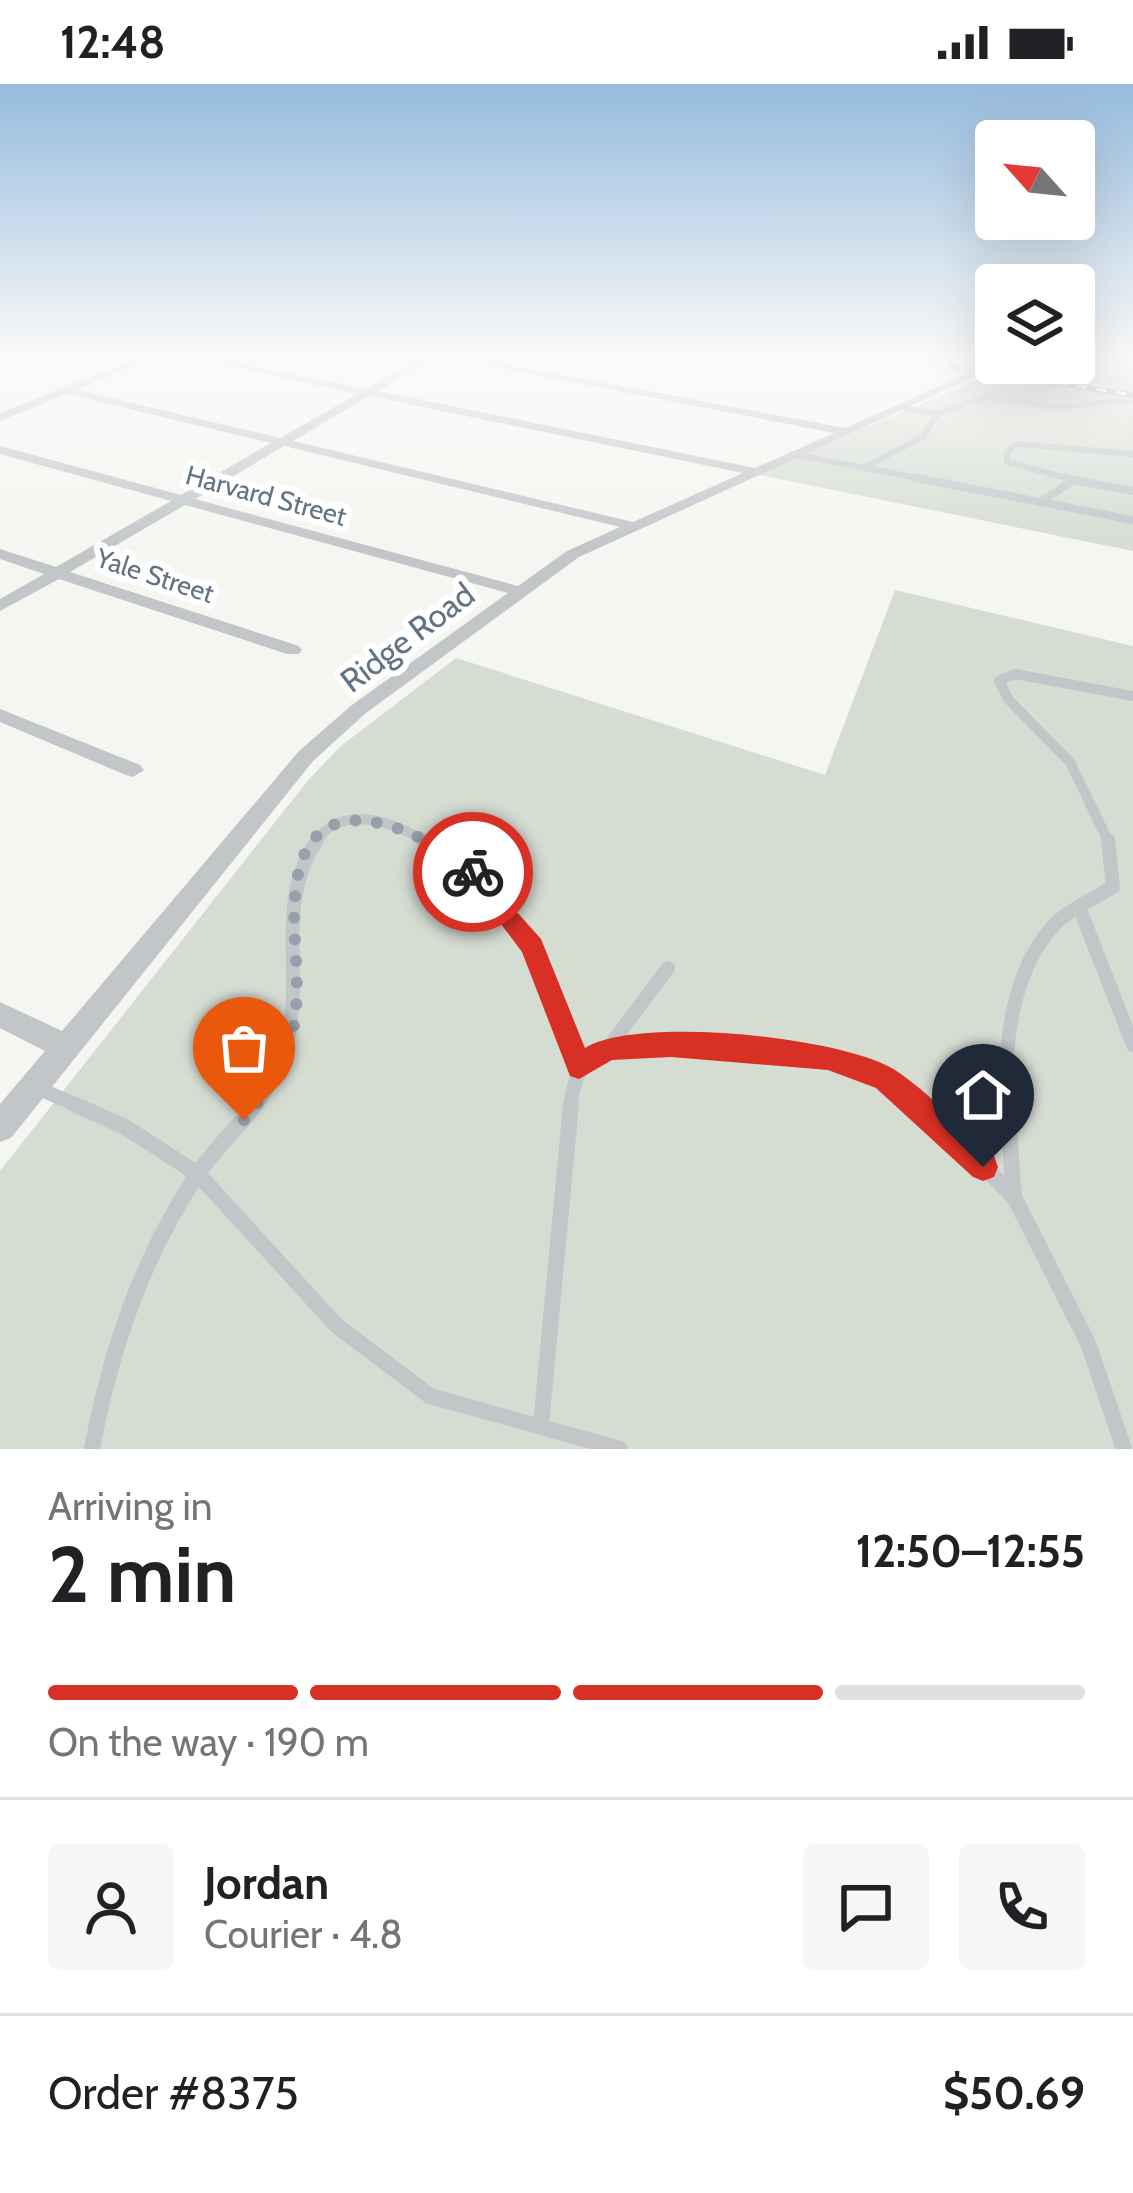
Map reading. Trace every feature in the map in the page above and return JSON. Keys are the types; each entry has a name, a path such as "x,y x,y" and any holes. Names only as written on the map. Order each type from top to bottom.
{"street":[{"path":"196,421 628,525"},
{"path":"0,606 319,421"},
{"path":"500,421 753,471"},
{"path":"790,421 845,431"},
{"name":"Ridge Road","path":"0,1127 306,756 359,709 573,554 628,525 868,421"},
{"name":"Harvard Street","path":"0,450 519,591"},
{"name":"Yale Street","path":"0,554 293,650"},
{"path":"0,715 133,770"},
{"path":"0,1014 64,1047"}],"lane":[{"path":"865,467 923,437 934,421"},
{"path":"1133,454 1017,444 1007,452 1007,462 1016,469 1133,490"},
{"path":"792,454 1133,520"},
{"path":"1040,502 1075,480"},
{"path":"1117,882 1099,816 1063,753 1012,704 999,682 1015,674 1133,696"},
{"path":"92,1449 126,1322 160,1240 197,1174 267,1093 283,1063 298,989 296,884 303,857 340,820 367,817 455,857 480,878 532,946 579,1067 572,1091 541,1425"},
{"path":"1014,1196 1006,1087 1015,1002 1031,956 1059,920 1133,874"},
{"path":"1079,907 1121,1025 1133,1045"},
{"path":"579,1067 608,1048 668,968"},
{"path":"608,1048 671,1045 828,1057 885,1078 1014,1196 1088,1343 1124,1449"},
{"path":"32,1086 125,1127 197,1174 337,1325 430,1396 620,1449"}],"shaded area":[{"path":"881,421 1133,421 1133,551 755,474"},
{"path":"895,590 1133,646 1133,1449 0,1449 0,1171 309,779 341,746 456,658 825,775"}],"way so far":[{"path":"244,1120 267,1093 294,1028 299,956 296,884 303,857 325,832 340,820 367,817 426,841 473,872"}],"route":[{"path":"473,872 532,946 579,1067 608,1048 671,1045 828,1057 885,1078 983,1167"}]}
